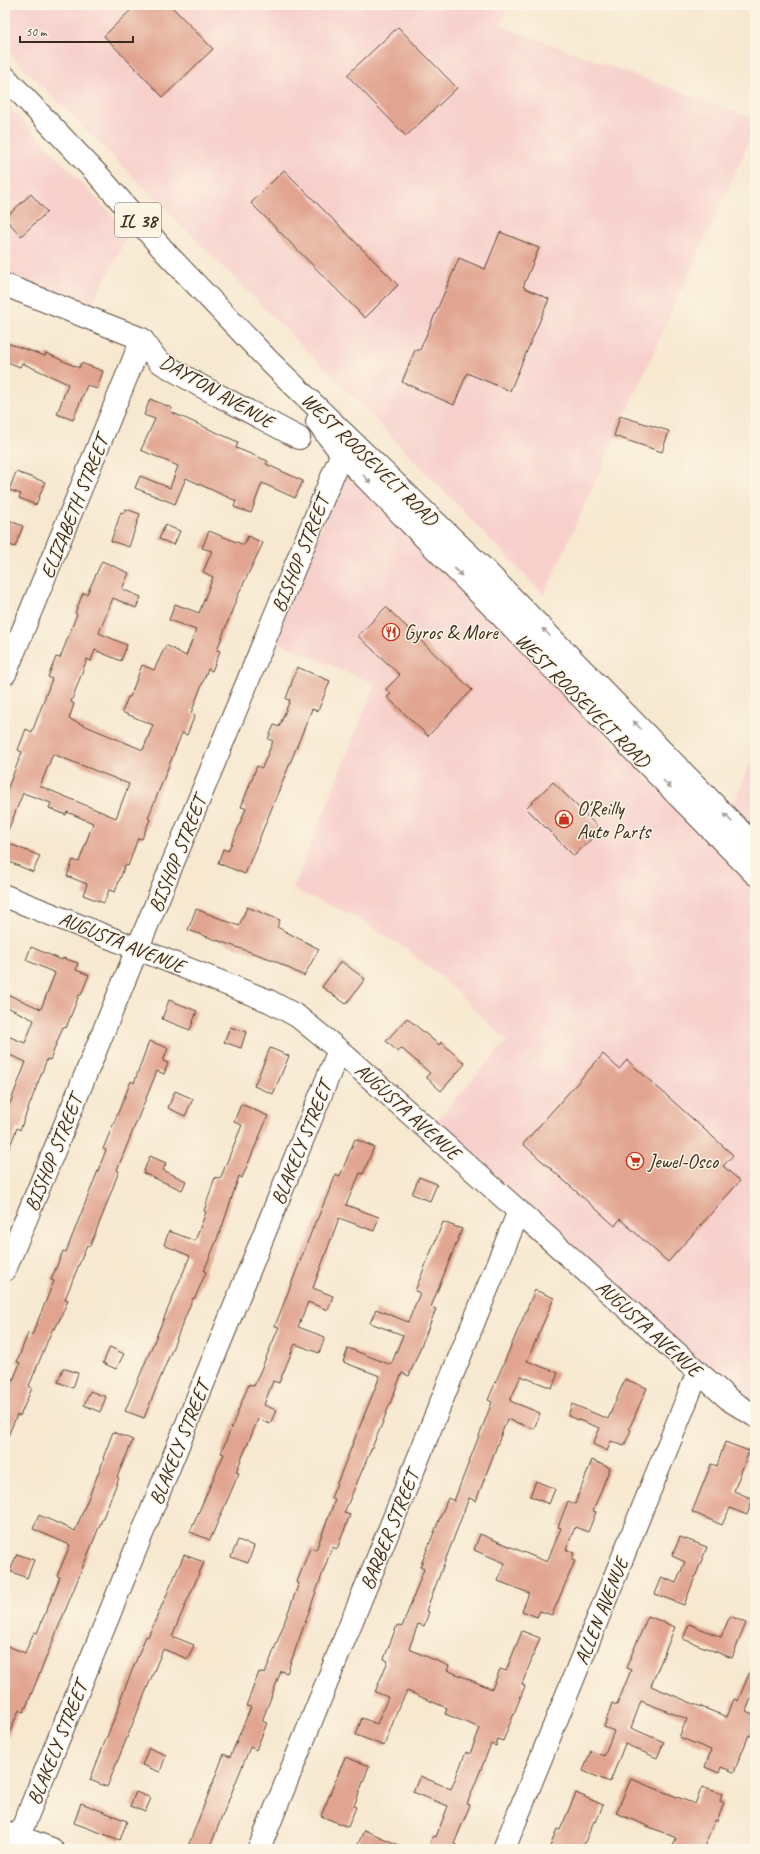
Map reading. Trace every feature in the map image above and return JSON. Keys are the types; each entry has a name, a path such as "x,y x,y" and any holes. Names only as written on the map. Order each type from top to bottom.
{"street":[{"name":"WEST ROOSEVELT ROAD","path":"5,78 100,177 167,254 271,363 345,445 755,874"},
{"name":"DAYTON AVENUE","path":"5,285 142,339 158,361 299,438"},
{"name":"ELIZABETH STREET","path":"5,674 142,339"},
{"name":"WEST ROOSEVELT ROAD","path":"345,445 488,573 755,846"},
{"name":"BISHOP STREET","path":"5,1270 345,445"},
{"name":"AUGUSTA AVENUE","path":"5,896 269,1000 297,1016 339,1050 731,1401 755,1416"},
{"name":"BLAKELY STREET","path":"12,1834 339,1050"},
{"name":"BARBER STREET","path":"259,1849 519,1211"},
{"name":"ALLEN AVENUE","path":"504,1849 698,1372"},
{"path":"12,1834 52,1849"}],"shaded area":[{"path":"5,5 508,5 501,26 755,119 755,128 544,595 358,402 5,49"},
{"path":"5,102 129,233 91,307 5,274"},
{"path":"346,470 755,888 755,1430 721,1405 423,1135 507,1041 438,974 404,947 354,916 293,889 375,684 274,641"},
{"path":"755,754 755,835 730,810"}],"building":[{"path":"136,5 170,5 213,49 163,97 104,36"},
{"path":"398,27 457,88 406,136 347,75"},
{"path":"284,170 398,285 365,318 251,203"},
{"path":"31,194 47,212 21,236 5,218"},
{"path":"500,232 539,248 523,287 549,299 510,391 467,373 454,405 402,382 415,350 420,350 459,258 485,269"},
{"path":"7,343 45,356 46,353 79,368 81,363 103,371 97,389 87,385 73,420 57,414 68,384 22,363 20,367 5,361 5,349"},
{"path":"150,399 172,408 171,412 238,442 236,448 268,461 266,464 303,481 295,498 262,483 251,513 234,507 236,501 186,478 175,504 135,488 140,476 170,488 178,466 141,450 155,419 144,415"},
{"path":"620,416 669,431 662,452 614,436"},
{"path":"16,472 45,482 36,505 19,498 21,494 9,490"},
{"path":"126,509 140,514 129,547 111,541 121,512 124,513"},
{"path":"5,519 23,526 15,547 5,543"},
{"path":"165,525 180,531 174,545 159,539"},
{"path":"209,531 244,545 248,536 263,543 238,595 217,650 220,651 212,671 208,669 191,713 195,715 187,735 182,733 148,818 150,819 142,839 138,838 128,866 125,865 115,892 109,890 104,903 83,895 87,884 67,876 73,860 79,862 93,823 67,812 66,815 49,808 51,803 23,793 5,838 5,795 22,752 18,750 26,729 32,732 52,679 48,677 56,657 60,658 77,614 75,613 83,593 87,594 102,561 129,573 122,589 141,597 136,608 113,598 99,633 127,645 121,661 95,650 91,661 87,659 71,702 74,704 69,719 143,750 153,725 122,712 128,697 130,697 142,665 154,670 166,645 186,656 196,630 169,620 175,604 199,613 213,577 203,572 212,551 202,548","holes":["53,754 129,784 116,818 40,786"]},
{"path":"386,607 472,690 428,736 387,697 391,694 386,689 400,675 358,636"},
{"path":"297,667 330,681 318,711 312,709 245,874 218,863 223,849 228,851 235,836 246,808 241,807 257,766 262,768 273,741 268,739 274,725 279,727 290,700 286,699"},
{"name":"O'Reilly Auto Parts","path":"553,782 601,830 574,856 526,808"},
{"path":"5,842 40,856 33,872 5,860"},
{"path":"247,907 280,920 277,927 319,949 304,976 273,960 188,930 196,909 239,926"},
{"path":"31,947 62,960 63,958 78,963 76,970 89,975 81,995 79,995 66,1028 63,1027 50,1060 47,1059 20,1130 17,1128 6,1156 5,1116 26,1062 5,1053 5,1035 25,1043 34,1020 5,1006 5,1003 9,995 41,1009 55,973 26,960"},
{"path":"341,961 365,979 346,1004 322,987"},
{"path":"169,1000 197,1011 190,1030 162,1019"},
{"path":"407,1018 439,1045 441,1042 465,1064 441,1091 426,1077 430,1073 401,1048 398,1052 386,1041"},
{"path":"230,1027 246,1032 241,1048 224,1042"},
{"path":"149,1041 168,1048 163,1061 168,1063 164,1074 157,1071 117,1170 119,1171 103,1214 90,1246 87,1245 65,1299 68,1300 55,1329 53,1328 29,1386 32,1388 20,1416 17,1415 5,1443 5,1400 20,1363 17,1362 28,1333 32,1335 54,1281 51,1280 63,1251 66,1252 106,1150 103,1149 131,1081 134,1083"},
{"path":"270,1048 289,1056 273,1094 254,1086"},
{"name":"Jewel-Osco","path":"603,1054 619,1069 627,1060 733,1155 723,1166 740,1181 668,1262 620,1219 615,1226 523,1144"},
{"path":"175,1091 193,1099 185,1116 168,1108"},
{"path":"241,1104 268,1116 242,1178 239,1176 222,1227 204,1271 206,1272 195,1298 193,1298 144,1418 125,1411 190,1256 164,1245 169,1231 195,1241 206,1212 204,1211 215,1177 220,1179 242,1125 234,1122"},
{"path":"355,1139 374,1147 363,1174 360,1173 346,1205 379,1217 374,1231 339,1218 313,1288 333,1296 328,1310 308,1302 298,1327 325,1337 319,1353 295,1344 279,1383 273,1381 264,1405 276,1410 270,1424 258,1419 236,1472 239,1473 210,1540 190,1532 224,1454 221,1453 249,1384 254,1386 279,1327 275,1326 316,1220 336,1174 340,1176"},
{"path":"150,1156 166,1163 163,1170 186,1181 182,1190 143,1173"},
{"path":"419,1177 437,1184 430,1201 412,1194"},
{"path":"443,1222 462,1229 431,1307 436,1309 409,1376 402,1373 344,1513 350,1515 337,1549 332,1547 287,1673 281,1671 262,1721 267,1723 256,1750 250,1747 209,1849 187,1849 224,1754 230,1757 251,1707 246,1706 259,1672 265,1674 299,1583 297,1582 310,1548 316,1550 335,1500 331,1498 380,1376 343,1362 348,1348 391,1365 403,1335 370,1323 376,1309 408,1322 420,1293 415,1291"},
{"path":"535,1290 554,1298 527,1361 558,1373 552,1388 521,1376 510,1401 540,1413 534,1429 507,1419 476,1501 469,1498 426,1611 429,1612 424,1626 418,1624 409,1649 449,1666 447,1670 492,1689 500,1669 506,1671 522,1631 540,1638 522,1684 525,1686 503,1741 498,1739 496,1746 491,1744 467,1804 470,1805 454,1844 465,1849 428,1849 433,1836 436,1837 448,1806 413,1792 420,1776 451,1789 466,1752 470,1754 480,1728 445,1714 447,1708 407,1691 398,1709 384,1746 356,1735 362,1718 377,1724 388,1697 375,1692 388,1661 384,1659 397,1625 402,1627 424,1569 420,1567 448,1498 454,1501 492,1402 488,1400"},
{"path":"110,1347 124,1354 116,1369 103,1363"},
{"path":"63,1368 78,1373 73,1388 58,1382"},
{"path":"625,1379 647,1388 629,1429 631,1430 624,1446 611,1441 607,1451 593,1444 600,1428 568,1416 572,1404 608,1419"},
{"path":"90,1391 106,1397 100,1412 84,1405"},
{"path":"113,1432 133,1440 24,1712 19,1710 5,1743 5,1645 25,1653 34,1632 37,1633 60,1577 57,1576 70,1545 33,1529 39,1515 75,1531 104,1459 103,1458"},
{"path":"725,1442 749,1451 734,1491 753,1499 747,1515 730,1508 722,1525 692,1512 711,1464 717,1466"},
{"path":"592,1460 610,1468 593,1511 596,1512 588,1532 575,1527 566,1550 574,1553 572,1559 575,1561 552,1615 540,1611 537,1617 522,1611 529,1593 498,1581 505,1563 474,1550 480,1534 547,1562 561,1528 558,1527 568,1501 575,1504"},
{"path":"536,1481 555,1489 549,1504 530,1496"},
{"path":"680,1537 707,1547 684,1605 655,1594 662,1577 676,1583 685,1562 672,1556"},
{"path":"238,1540 254,1546 248,1563 231,1557"},
{"path":"17,1554 34,1560 27,1578 10,1571"},
{"path":"184,1555 204,1562 172,1636 194,1645 188,1659 163,1649 107,1787 90,1780 146,1636 148,1637"},
{"path":"648,1616 675,1627 651,1686 694,1704 727,1717 734,1699 738,1701 755,1659 755,1688 746,1711 755,1715 755,1726 751,1736 749,1735 734,1772 721,1767 719,1773 705,1767 711,1750 679,1737 687,1719 641,1701 631,1728 664,1742 657,1758 625,1744 610,1782 583,1771 591,1751 604,1756 614,1731 604,1727 612,1703 617,1705 631,1670 626,1668"},
{"path":"730,1616 746,1623 732,1658 683,1639 689,1624 721,1637"},
{"path":"149,1748 166,1755 160,1772 142,1765"},
{"path":"345,1757 369,1766 348,1827 321,1816"},
{"path":"631,1779 695,1804 702,1787 722,1794 720,1801 724,1803 703,1849 672,1849 676,1838 616,1813"},
{"path":"136,1792 151,1798 145,1812 130,1806"},
{"path":"576,1793 603,1805 596,1822 594,1821 582,1849 549,1849 557,1829 560,1830"},
{"path":"81,1803 127,1821 120,1840 74,1823"},
{"path":"364,1830 408,1849 356,1849"}],"place":[{"name":"Gyros & More","path":"391,632"},
{"name":"O'Reilly Auto Parts","path":"564,819"},
{"name":"Jewel-Osco","path":"635,1161"}]}
